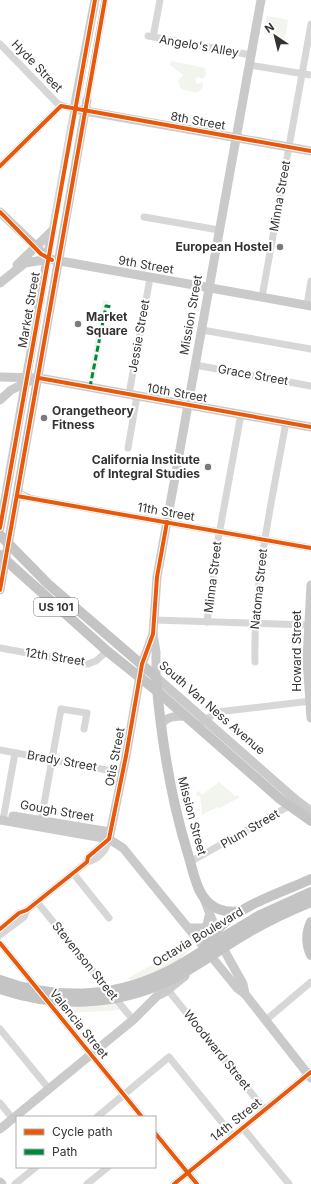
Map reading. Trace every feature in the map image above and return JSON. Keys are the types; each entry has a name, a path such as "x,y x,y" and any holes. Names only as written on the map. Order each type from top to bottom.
{"highway":[{"name":"US 101","path":"0,535 8,543"},
{"name":"South Van Ness Avenue","path":"8,543 48,584 156,677"},
{"name":"South Van Ness Avenue","path":"3,558 107,652 157,690 186,716 200,723 265,786 283,795 311,821"},
{"name":"Mission Street","path":"156,677 160,724 167,776 190,862 202,895"},
{"path":"208,952 217,936 230,919 242,911 311,879"},
{"name":"Octavia Boulevard","path":"0,980 33,990 67,994 100,992 133,985 164,973 255,918 311,891"},
{"path":"202,895 213,906 225,912 242,911"},
{"name":"Octavia Boulevard","path":"0,989 32,998 66,1002 101,1000 136,993 173,978 264,923 311,902"},
{"path":"311,922 308,930 307,941 311,955"}],"main road":[{"name":"Market Street","path":"0,590 3,558 8,543 39,378 58,261 95,0"},
{"name":"Mission Street","path":"156,677 156,652 153,634 157,577 261,0"},
{"name":"Market Street","path":"80,110 87,100"},
{"name":"8th Street","path":"80,110 311,151"},
{"path":"0,212 34,247 48,259"},
{"name":"Market Street","path":"0,528 52,231"},
{"path":"0,283 34,247 52,231"},
{"path":"8,275 25,263 48,259"},
{"name":"9th Street","path":"48,259 309,305"},
{"name":"10th Street","path":"0,376 27,380 39,378 311,427"},
{"path":"0,400 10,390 27,380"},
{"name":"Howard Street","path":"311,585 307,668 311,718"},
{"name":"Mission Street","path":"140,678 142,664 153,634"},
{"name":"South Van Ness Avenue","path":"156,677 200,723 283,795"},
{"name":"Otis Street","path":"110,836 140,678"},
{"path":"160,724 165,719 171,717 186,716"},
{"name":"South Van Ness Avenue","path":"292,803 311,810"},
{"name":"Gough Street","path":"2,817 41,821 110,836"},
{"name":"Gough Street","path":"2,817 110,836"},
{"path":"110,836 123,848 208,952"},
{"path":"217,936 311,891"},
{"name":"Mission Street","path":"202,895 217,936 243,984 245,994"},
{"path":"157,996 160,989 208,952 223,948 260,926 311,902"},
{"path":"189,928 203,928 207,925 209,916"},
{"name":"Mission Street","path":"208,952 237,988 245,994 310,1075"},
{"path":"17,1116 134,1020 157,996 168,990 208,952"},
{"path":"0,1129 16,1116"}],"street":[{"name":"Market Street","path":"87,100 105,0"},
{"name":"Angelo's Alley","path":"160,0 151,34 250,55"},
{"name":"Minna Street","path":"262,297 311,24"},
{"name":"Hyde Street","path":"0,44 61,106 80,110"},
{"path":"249,65 311,75"},
{"path":"0,166 61,106"},
{"name":"Market Street","path":"52,231 80,110"},
{"path":"144,217 219,230"},
{"name":"Jessie Street","path":"128,448 133,395 150,278"},
{"path":"309,305 311,281"},
{"path":"202,330 311,349"},
{"name":"Grace Street","path":"195,365 311,386"},
{"name":"Minna Street","path":"208,622 220,532 241,414"},
{"name":"Natoma Street","path":"254,662 255,623 265,540 286,422"},
{"name":"11th Street","path":"17,496 311,548"},
{"path":"154,620 308,625"},
{"name":"12th Street","path":"0,648 88,664 96,661 107,652"},
{"path":"200,723 218,712 310,702"},
{"path":"41,821 61,709 87,713 84,729"},
{"name":"Brady Street","path":"0,750 123,773"},
{"path":"2,817 15,753"},
{"name":"Plum Street","path":"190,862 292,803"},
{"path":"0,929 19,913 27,910 87,862 92,861 107,849 110,836"},
{"path":"73,873 109,918"},
{"name":"Stevenson Street","path":"37,902 134,1020"},
{"path":"0,935 24,917 27,910"},
{"name":"Valencia Street","path":"0,943 141,1116"},
{"path":"266,1020 311,982"},
{"name":"Woodward Street","path":"168,990 265,1110"},
{"path":"0,1029 49,1089"},
{"path":"98,1116 169,1057 233,1136"},
{"name":"14th Street","path":"174,1184 310,1075"},
{"path":"0,1102 13,1119"},
{"path":"243,1128 289,1184"},
{"path":"156,1134 197,1184"},
{"path":"15,1184 35,1168"},
{"path":"87,1184 107,1168"}],"shaded area":[{"path":"267,16 288,20 285,38 264,34"},
{"path":"171,61 205,68 206,74 204,79 198,77 195,79 197,84 203,82 202,89 196,93 181,89 178,81 183,75 170,65"},
{"path":"103,300 109,301 95,381 88,378"},
{"path":"219,782 235,796 240,797 218,809 217,807 202,815 200,796 197,796 196,793 199,791 202,795"},
{"path":"189,945 192,948 142,994 128,978"},
{"path":"114,1003 120,1010 72,1013 66,1008"}],"tram line":[{"path":"0,572 102,0"},
{"path":"15,483 27,494 38,498 92,508"}],"marked path":[{"path":"90,387 106,306 112,307"}],"cycle path":[{"path":"0,528 95,0"},
{"path":"0,590 105,0"},
{"path":"0,166 61,106 311,151"},
{"path":"0,212 41,254 52,260"},
{"path":"39,378 311,427"},
{"path":"17,496 311,548"},
{"path":"0,929 19,913 27,910 87,862 88,857 109,839 126,756 142,664 153,634 157,577 167,522"},
{"path":"0,943 141,1116"},
{"path":"174,1184 311,1072"},
{"path":"156,1134 197,1184"}],"place":[{"name":"European Hostel","path":"280,247"},
{"name":"Market Square","path":"78,324"},
{"name":"Orangetheory Fitness","path":"44,418"},
{"name":"California Institute of Integral Studies","path":"208,467"}]}
